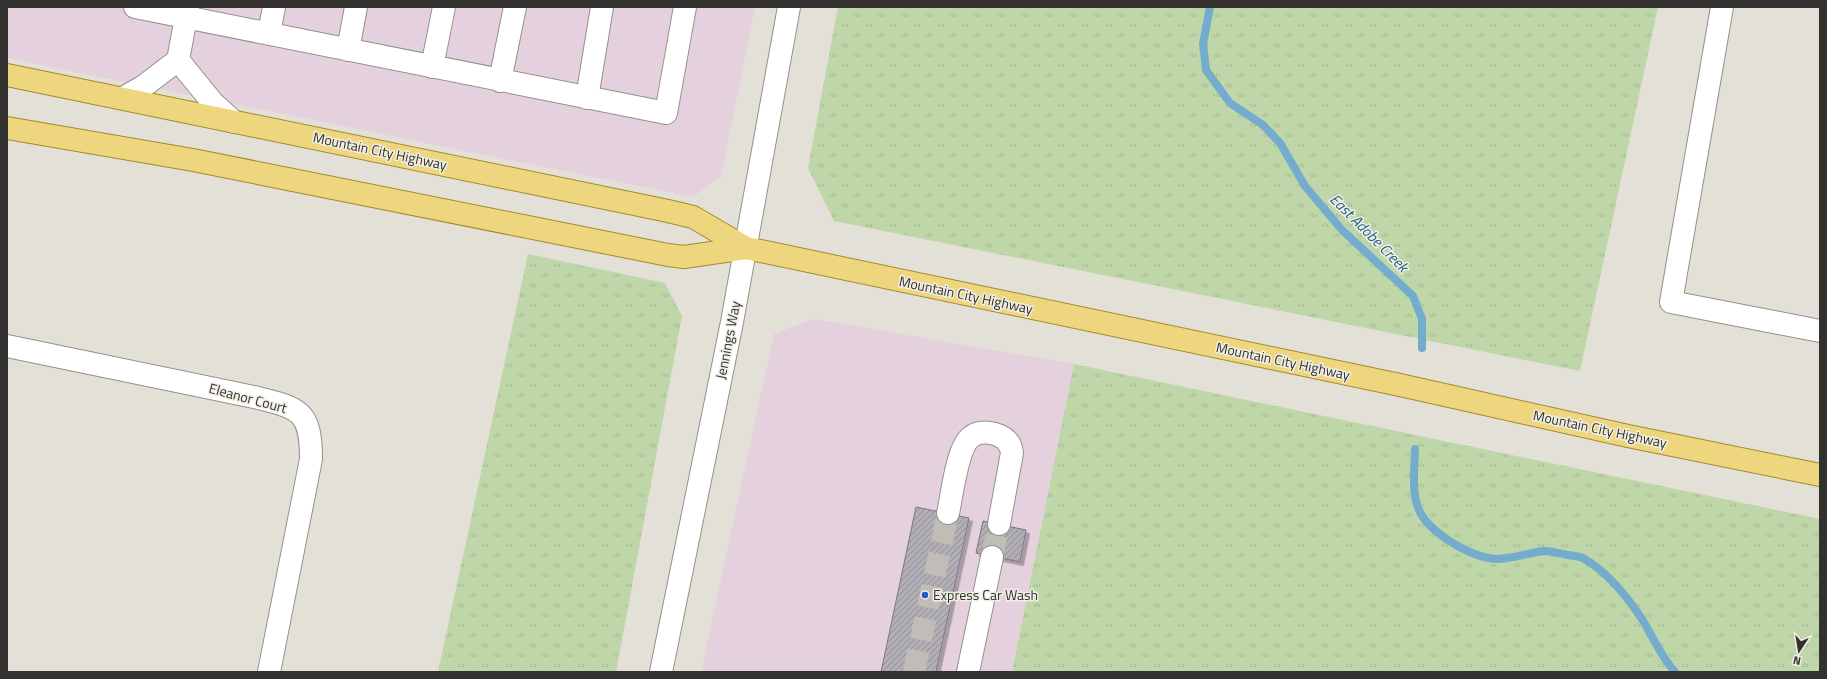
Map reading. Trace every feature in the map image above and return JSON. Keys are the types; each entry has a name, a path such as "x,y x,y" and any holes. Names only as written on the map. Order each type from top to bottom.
{"main road":[{"name":"Mountain City Highway","path":"7,74 674,212 693,217 746,248 1400,385 1628,436 1820,475"},
{"name":"Mountain City Highway","path":"7,128 255,172 668,255 684,257 746,248"}],"street":[{"path":"135,7 187,12 269,34 666,114 685,7"},
{"path":"269,34 274,7"},
{"path":"348,50 356,7"},
{"path":"432,67 444,7"},
{"path":"500,81 515,7"},
{"path":"587,98 602,7"},
{"name":"Jennings Way","path":"661,672 746,248 789,7"},
{"path":"1722,7 1671,302 1820,331"},
{"path":"123,98 144,86 178,60 187,12"},
{"path":"178,60 213,103 234,122"},
{"name":"Eleanor Court","path":"7,346 286,405 303,416 311,436 311,459 269,672"},
{"path":"948,513 965,442 978,433 995,434 1001,436 1009,443 1012,453 999,524"},
{"path":"968,672 992,557"}],"shaded area":[{"path":"7,7 755,7 721,176 693,197 7,58"},
{"path":"814,319 1074,364 1012,672 701,672 774,334"}],"green space":[{"path":"838,7 1658,7 1580,371 834,221 808,168"},
{"path":"528,254 665,283 682,316 616,672 438,672"},
{"path":"1074,364 1820,519 1820,672 1012,672"}],"building":[{"name":"Express Car Wash","path":"916,507 969,518 936,672 881,672"},
{"path":"983,521 1026,530 1020,562 976,553"}],"waterway":[{"name":"East Adobe Creek","path":"1210,7 1203,44 1206,70 1230,103 1263,125 1280,143 1305,186 1342,230 1413,296 1422,319 1422,348"},
{"name":"East Adobe Creek","path":"1415,449 1414,481 1417,505 1422,516 1429,525 1456,545 1477,555 1488,558 1499,559 1544,551 1583,558 1600,569 1628,599 1640,616 1660,652 1675,672"}],"tunnel":[{"path":"914,672 948,513"},
{"path":"992,557 999,524"}],"place":[{"name":"Express Car Wash","path":"925,595"}]}
